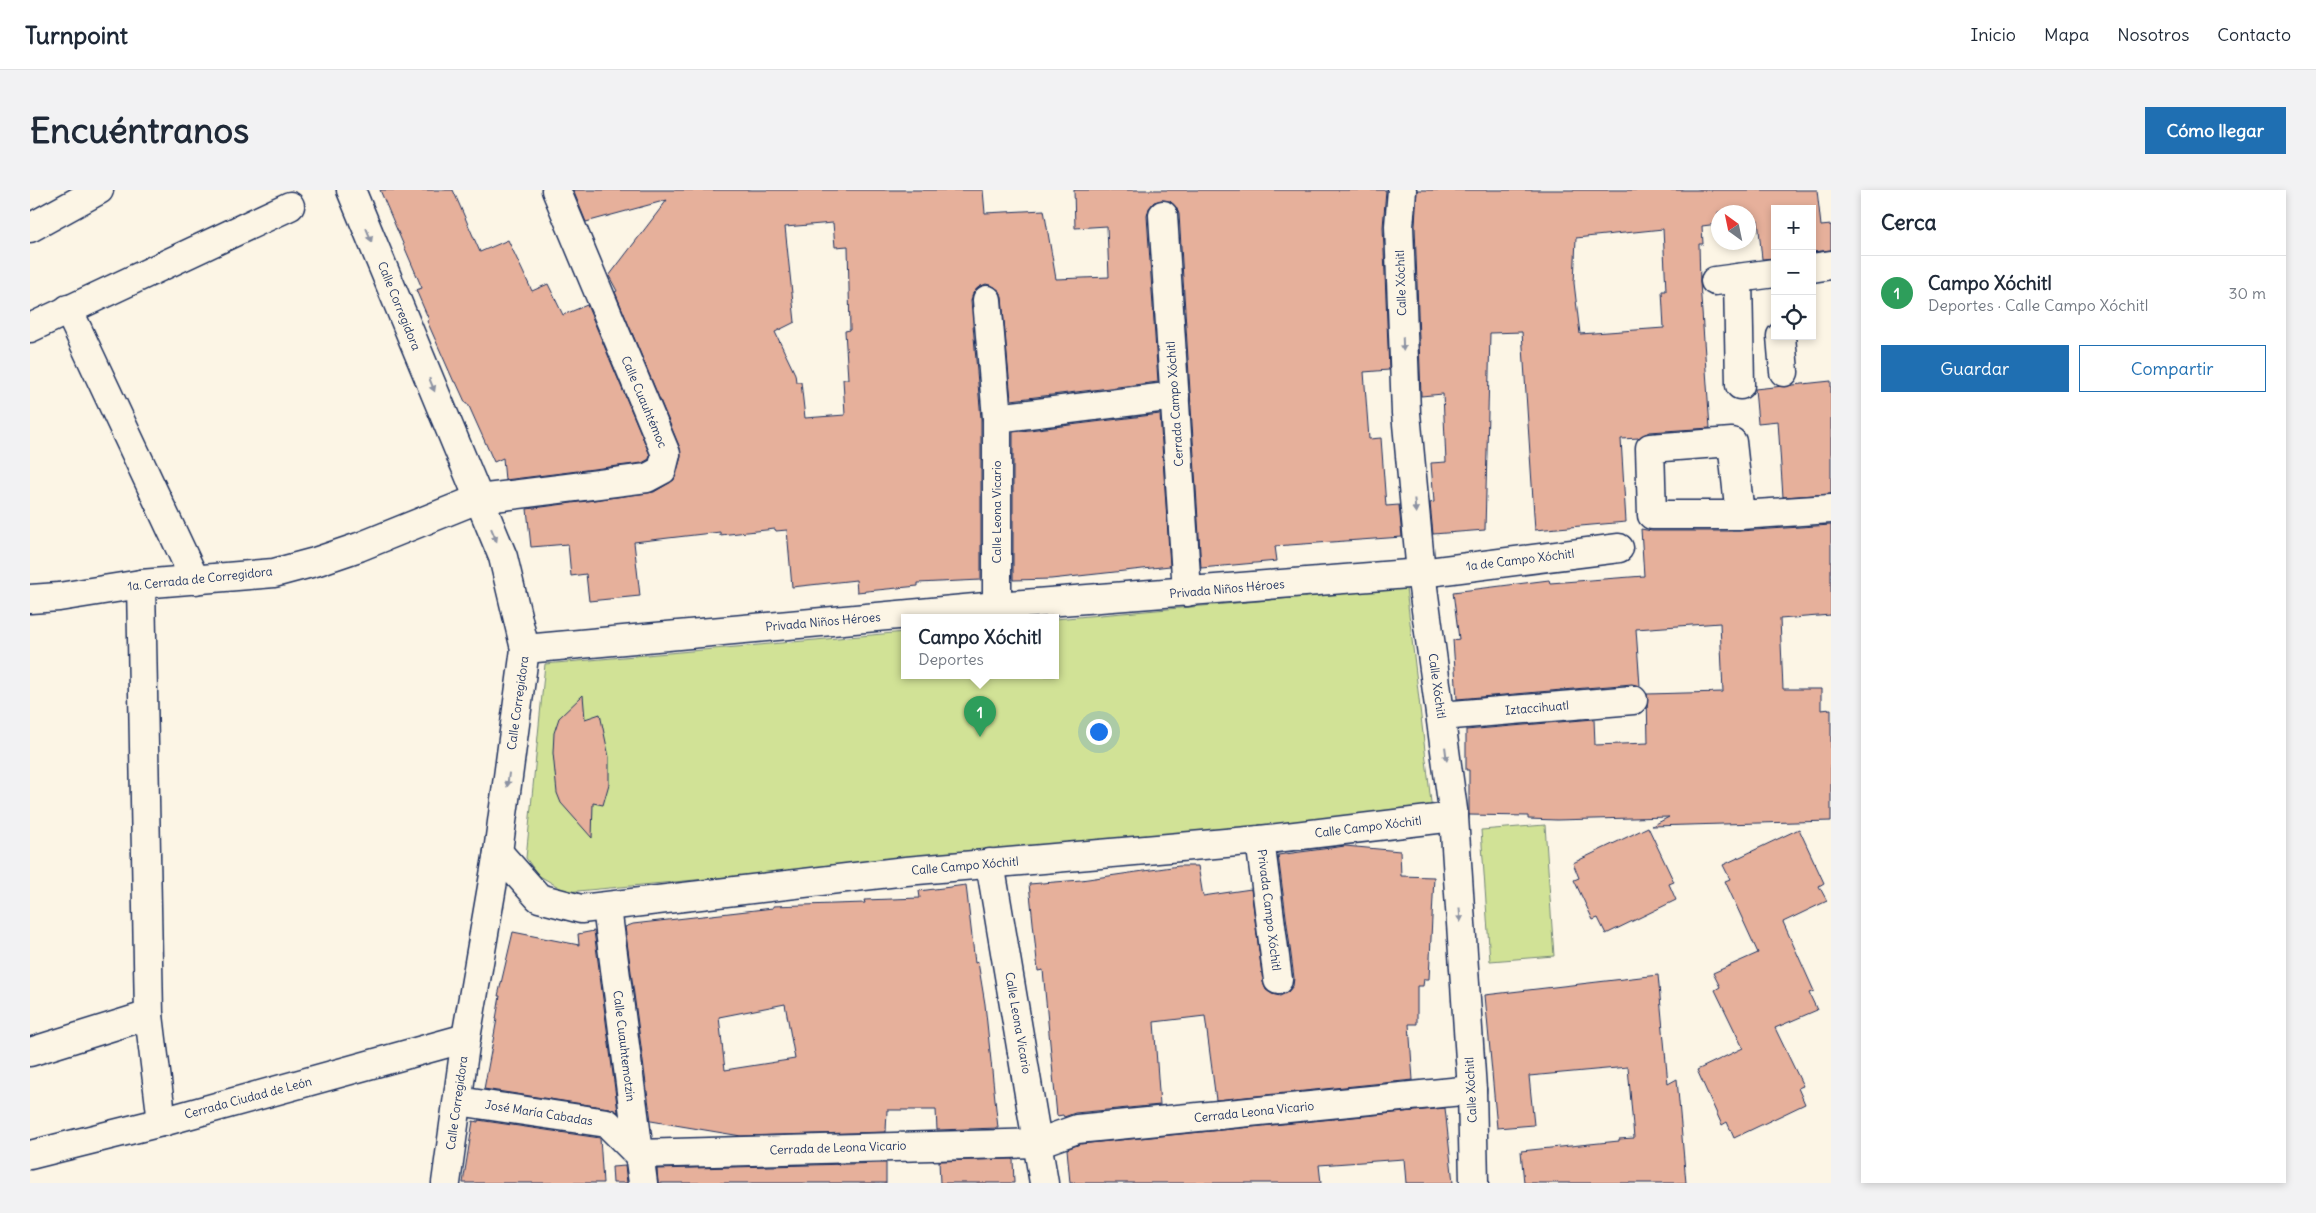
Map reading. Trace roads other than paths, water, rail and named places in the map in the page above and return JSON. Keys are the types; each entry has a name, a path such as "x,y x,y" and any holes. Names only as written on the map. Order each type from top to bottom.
{"street":[{"path":"30,228 99,190"},
{"name":"Calle Corregidora","path":"351,190 503,557 525,649 498,852 466,1038 446,1183"},
{"name":"Calle Cuauhtémoc","path":"478,499 647,478 662,470 666,454 556,190"},
{"name":"Calle Xóchitl","path":"1402,190 1399,226 1406,413 1421,573 1454,817 1472,1090 1474,1183"},
{"path":"30,328 290,206"},
{"name":"Cerrada Campo Xóchitl","path":"1163,215 1187,592"},
{"path":"1816,267 1831,265"},
{"path":"1740,385 1727,279 1771,274"},
{"name":"Calle Leona Vicario","path":"987,300 997,418 997,606"},
{"path":"68,309 195,580"},
{"path":"1781,340 1784,372"},
{"path":"997,418 1174,396"},
{"name":"1a. Cerrada de Corregidora","path":"30,599 59,597 140,584 274,573 359,547 478,499"},
{"path":"1740,515 1831,509"},
{"name":"1a de Campo Xóchitl","path":"1421,573 1619,548"},
{"name":"Privada Niños Héroes","path":"909,614 1421,573"},
{"path":"140,584 149,1015 162,1122"},
{"name":"Privada Niños Héroes","path":"525,649 901,615"},
{"name":"Iztaccihuatl","path":"1441,716 1633,700"},
{"name":"Calle Campo Xóchitl","path":"498,852 539,898 581,910 990,863 1260,840 1454,817"},
{"name":"Privada Campo Xóchitl","path":"1260,840 1278,980"},
{"name":"Calle Leona Vicario","path":"990,863 1044,1183"},
{"name":"Calle Cuauhtemotzin","path":"607,908 643,1183"},
{"path":"30,1052 149,1015"},
{"name":"Cerrada Ciudad de León","path":"30,1156 162,1122 466,1038"},
{"name":"Cerrada Leona Vicario","path":"1038,1143 1077,1129 1472,1090"},
{"name":"José María Cabadas","path":"458,1101 607,1123 638,1154"},
{"name":"Cerrada de Leona Vicario","path":"638,1154 1038,1143"}],"place":[{"name":"Campo Xóchitl","path":"980,737"}]}
